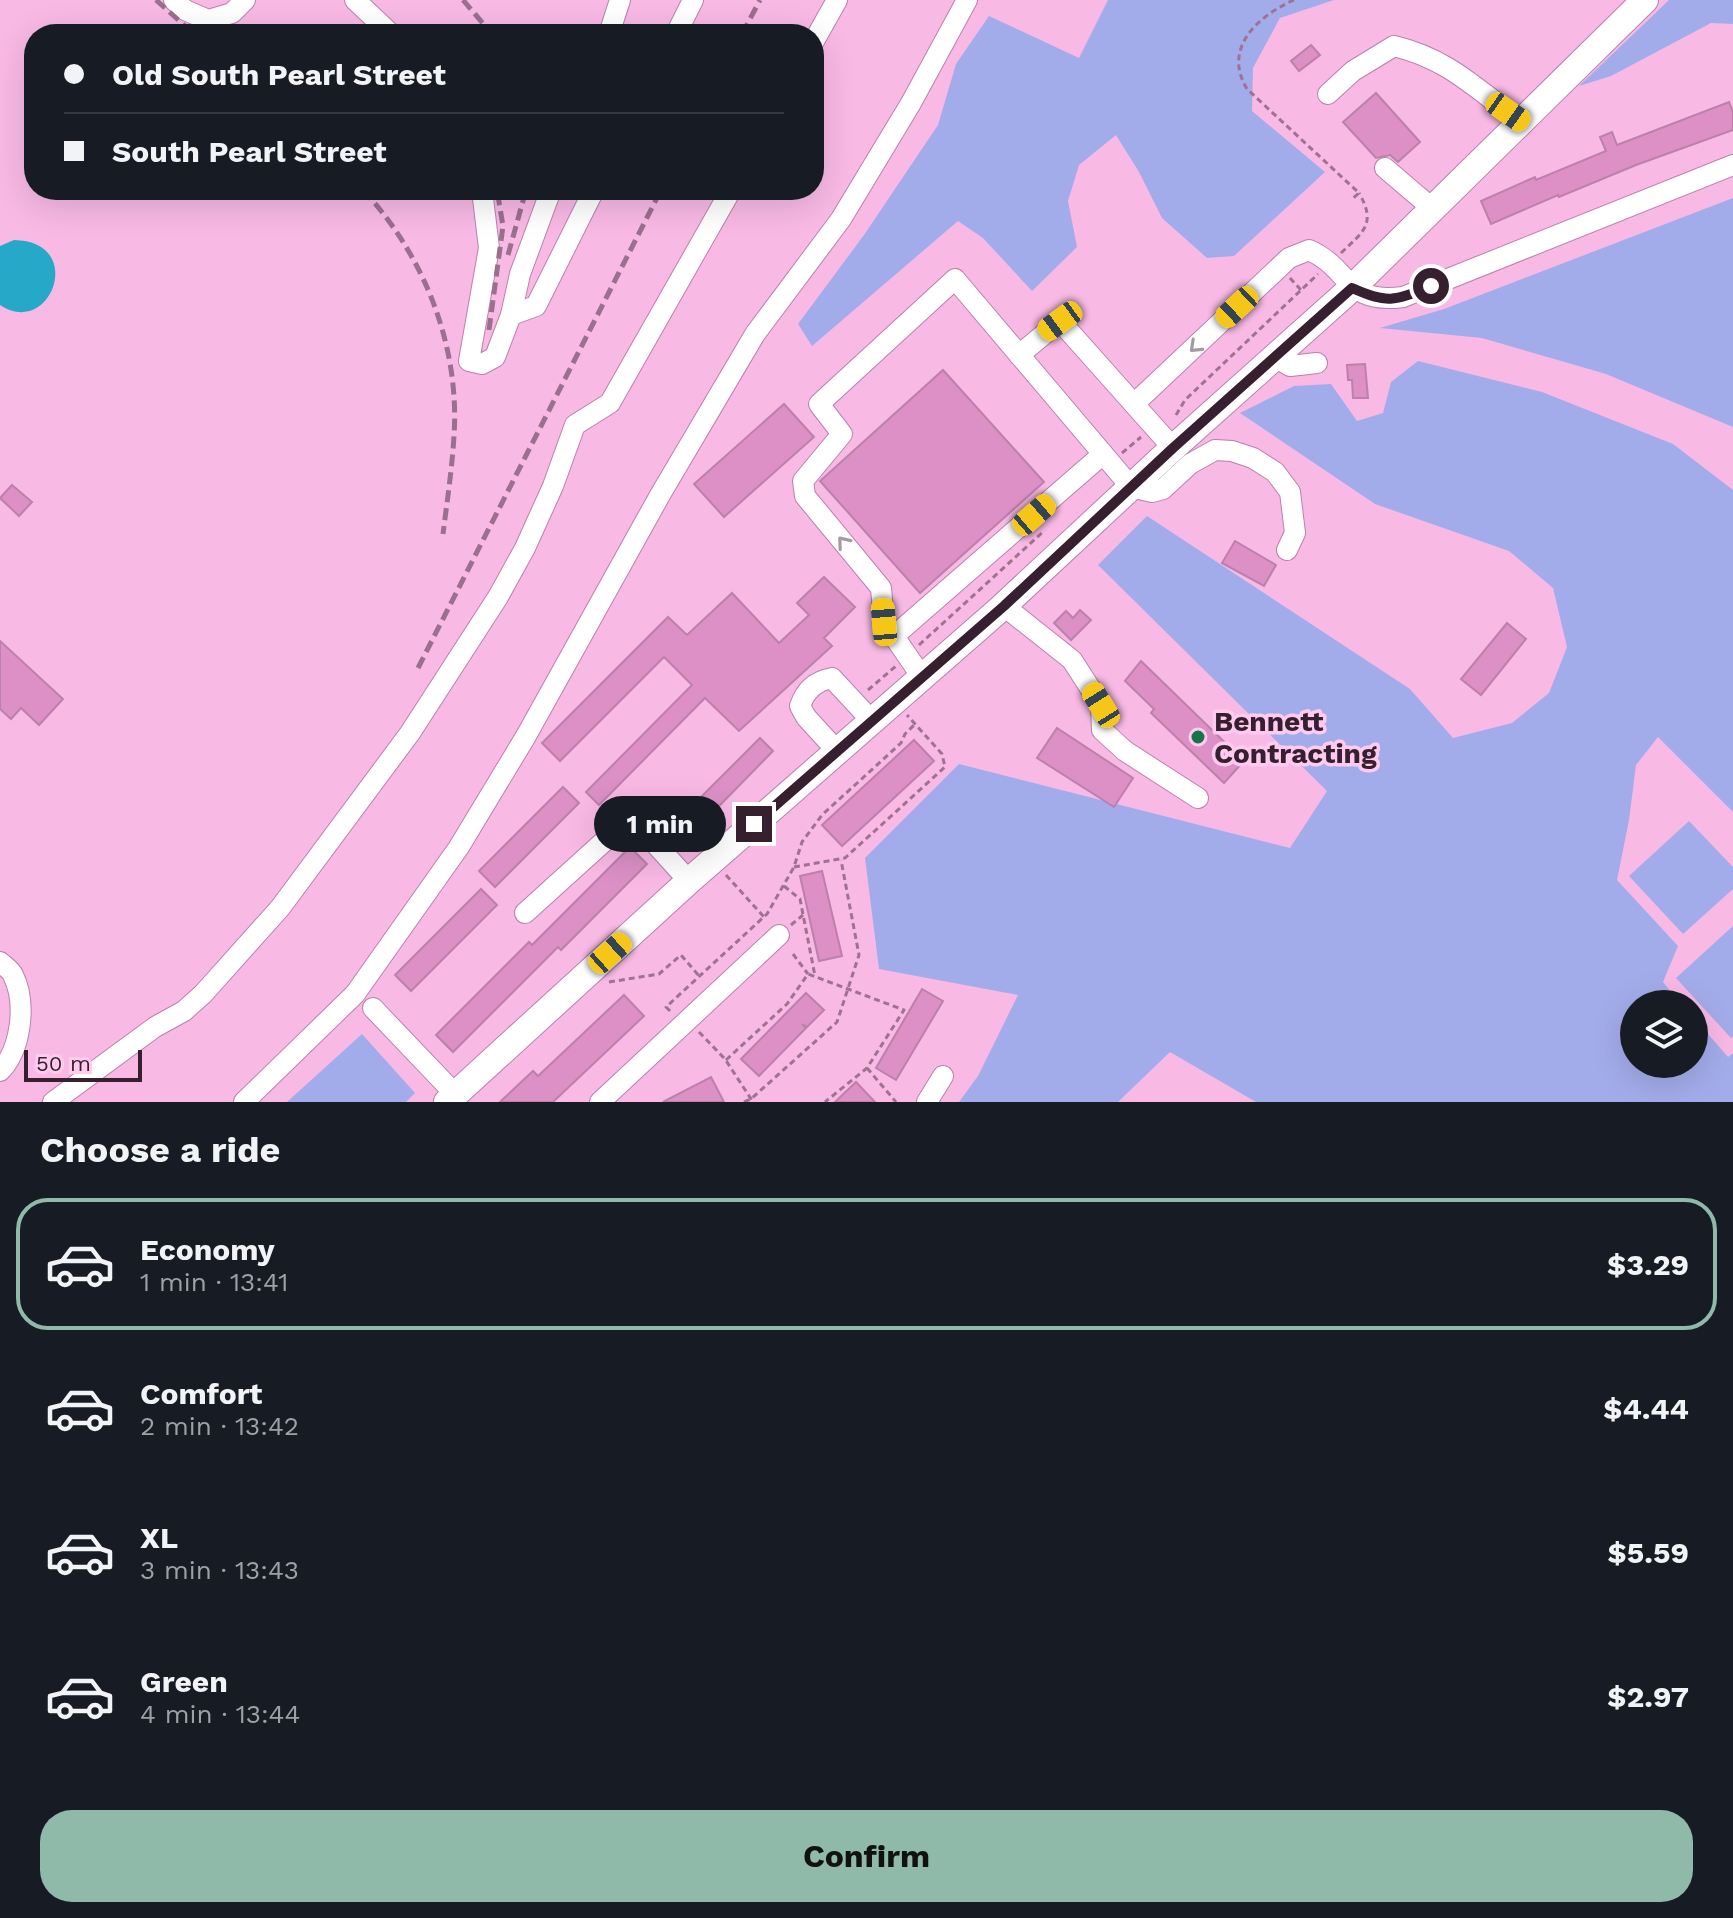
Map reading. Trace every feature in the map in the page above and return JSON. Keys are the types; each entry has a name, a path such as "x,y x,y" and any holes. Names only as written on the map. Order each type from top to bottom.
{"main road":[{"path":"451,1098 832,746 872,721 1004,606 1173,448 1352,288 1645,0"}],"street":[{"path":"174,0 185,10 208,20 232,13 245,0"},
{"path":"355,0 380,24"},
{"path":"612,24 620,0"},
{"path":"681,24 693,0"},
{"path":"824,24 837,0"},
{"path":"244,1102 355,994 459,847 526,736 660,495 755,334 841,219 911,103 967,0"},
{"path":"1328,94 1353,71 1394,46 1445,64 1522,122"},
{"path":"1134,404 1289,258 1309,250 1324,259 1352,288 1380,300 1403,297 1733,165"},
{"path":"1385,168 1433,209"},
{"path":"483,200 489,248 469,361 482,364 495,357 511,315 520,274 547,200"},
{"path":"511,315 536,306 589,200"},
{"path":"53,1102 155,1027 184,1011 280,908 410,733 498,597 525,548 575,425 610,403 725,200"},
{"path":"922,677 889,629 881,588 805,496 803,481 842,434 819,404 955,279 1131,487 1152,492 1163,489 1190,464 1215,450 1232,451 1253,458 1275,472 1290,492 1295,533 1287,550"},
{"path":"1019,355 1060,321 1173,448"},
{"path":"1275,357 1290,366 1317,363"},
{"path":"889,629 1103,454"},
{"path":"1004,606 1072,660 1101,705 1102,730 1125,751 1198,798"},
{"path":"832,746 800,706 804,694 821,680 832,678 872,721"},
{"path":"525,913 631,817 689,881"},
{"path":"600,1102 779,935"},
{"path":"0,962 13,974 20,1000 18,1038 7,1065 0,1071"},
{"path":"373,1008 451,1098"},
{"path":"927,1102 943,1076"}],"path":[{"path":"1294,0 1275,9 1247,34 1238,63 1240,77 1247,89 1359,193 1366,205 1367,227 1324,259"},
{"path":"1352,199 1359,193"},
{"path":"794,867 841,860 945,767 942,754 894,701"},
{"path":"752,1100 726,1060 666,1007 764,917 794,867 802,842 822,815 901,743 915,724"},
{"path":"744,1102 752,1100 837,1022 859,955 841,860"},
{"path":"723,873 764,917"},
{"path":"784,886 800,899 815,976"},
{"path":"793,954 808,974 904,1010 867,1068 825,1102"},
{"path":"603,983 659,974 681,955 700,977"},
{"path":"726,1060 787,1004 808,974"},
{"path":"867,1068 896,1102"}],"shaded area":[{"path":"1108,0 1334,0 1280,18 1253,68 1252,111 1325,172 1234,256 1207,258 1162,218 1116,135 1079,165 1068,201 1077,247 1032,291 983,238 958,221 812,346 798,324 864,235 938,125 956,64 989,16 1079,58"},
{"path":"1669,0 1733,0 1733,24 1711,23 1611,76 1579,86"},
{"path":"1733,198 1733,427 1606,374 1482,338 1380,328 1444,309"},
{"path":"14,240 36,244 50,255 55,270 54,286 46,300 34,309 18,312 0,305 0,246"},
{"path":"1418,361 1542,392 1673,444 1733,490 1733,812 1658,737 1636,765 1617,880 1678,946 1663,982 1670,990 1620,990 1620,1078 1708,1078 1708,1034 1728,1057 1733,1053 1733,1102 1256,1102 1170,1052 1118,1102 959,1102 978,1076 1018,995 879,969 865,858 959,764 1290,848 1327,791 1098,565 1147,516 1410,689 1453,738 1512,723 1549,693 1567,647 1553,588 1509,551 1375,504 1240,413 1294,386 1331,384 1357,421 1383,413 1391,382"},
{"path":"1689,821 1733,867 1733,889 1683,934 1629,876"},
{"path":"1733,926 1731,1038 1708,1013 1708,990 1687,990 1676,978"},
{"path":"362,1034 415,1093 406,1102 287,1102"}],"building":[{"path":"1311,45 1320,55 1299,71 1291,61"},
{"path":"1376,93 1420,142 1398,162 1390,155 1376,158 1343,122"},
{"path":"1729,102 1733,112 1733,130 1558,195 1491,224 1481,201 1606,151 1600,137 1612,132 1617,145"},
{"path":"1365,364 1368,398 1353,398 1347,365"},
{"path":"943,370 1044,482 920,593 820,481"},
{"path":"784,404 814,437 724,517 694,484"},
{"path":"12,485 32,502 19,516 0,498"},
{"path":"1235,541 1276,565 1264,586 1222,563"},
{"path":"824,577 855,607 824,638 832,646 739,731 705,698 599,805 586,792 692,685 664,657 560,761 542,743 668,617 687,635 732,593 779,643 809,615 797,603"},
{"path":"1080,610 1091,620 1071,640 1054,623 1066,611 1073,618"},
{"path":"1507,623 1526,639 1481,695 1461,679"},
{"path":"0,641 63,699 39,725 21,708 11,719 0,709"},
{"name":"Bennett Contracting","path":"1141,661 1244,761 1224,783 1151,713 1154,709 1125,681"},
{"path":"1057,728 1133,778 1114,807 1037,758"},
{"path":"760,738 773,751 681,845 667,831"},
{"path":"914,740 934,761 842,846 822,825"},
{"path":"563,787 579,803 495,887 479,871"},
{"path":"630,847 647,864 453,1052 436,1035"},
{"path":"822,871 842,956 819,961 800,876"},
{"path":"481,889 497,905 411,991 395,975"},
{"path":"922,989 943,1001 896,1080 876,1068"},
{"path":"806,993 824,1010 807,1027 802,1024 806,1028 759,1076 741,1059"},
{"path":"624,995 644,1016 553,1102 500,1102 533,1071 538,1076"},
{"path":"711,1077 724,1102 663,1102"},
{"path":"856,1082 875,1102 835,1102"}],"railway":[{"path":"156,0 183,24"},
{"path":"463,0 483,24"},
{"path":"747,24 760,0"},
{"path":"371,200 404,243 434,304 444,336 454,402 453,448 443,534"},
{"path":"489,330 503,226 499,200"},
{"path":"508,255 523,200"},
{"path":"418,668 656,200"}],"place":[{"name":"Bennett Contracting","path":"1198,737"}],"route":[{"path":"754,824 1004,606 1173,448 1352,288 1380,300 1403,297 1431,286"}]}
